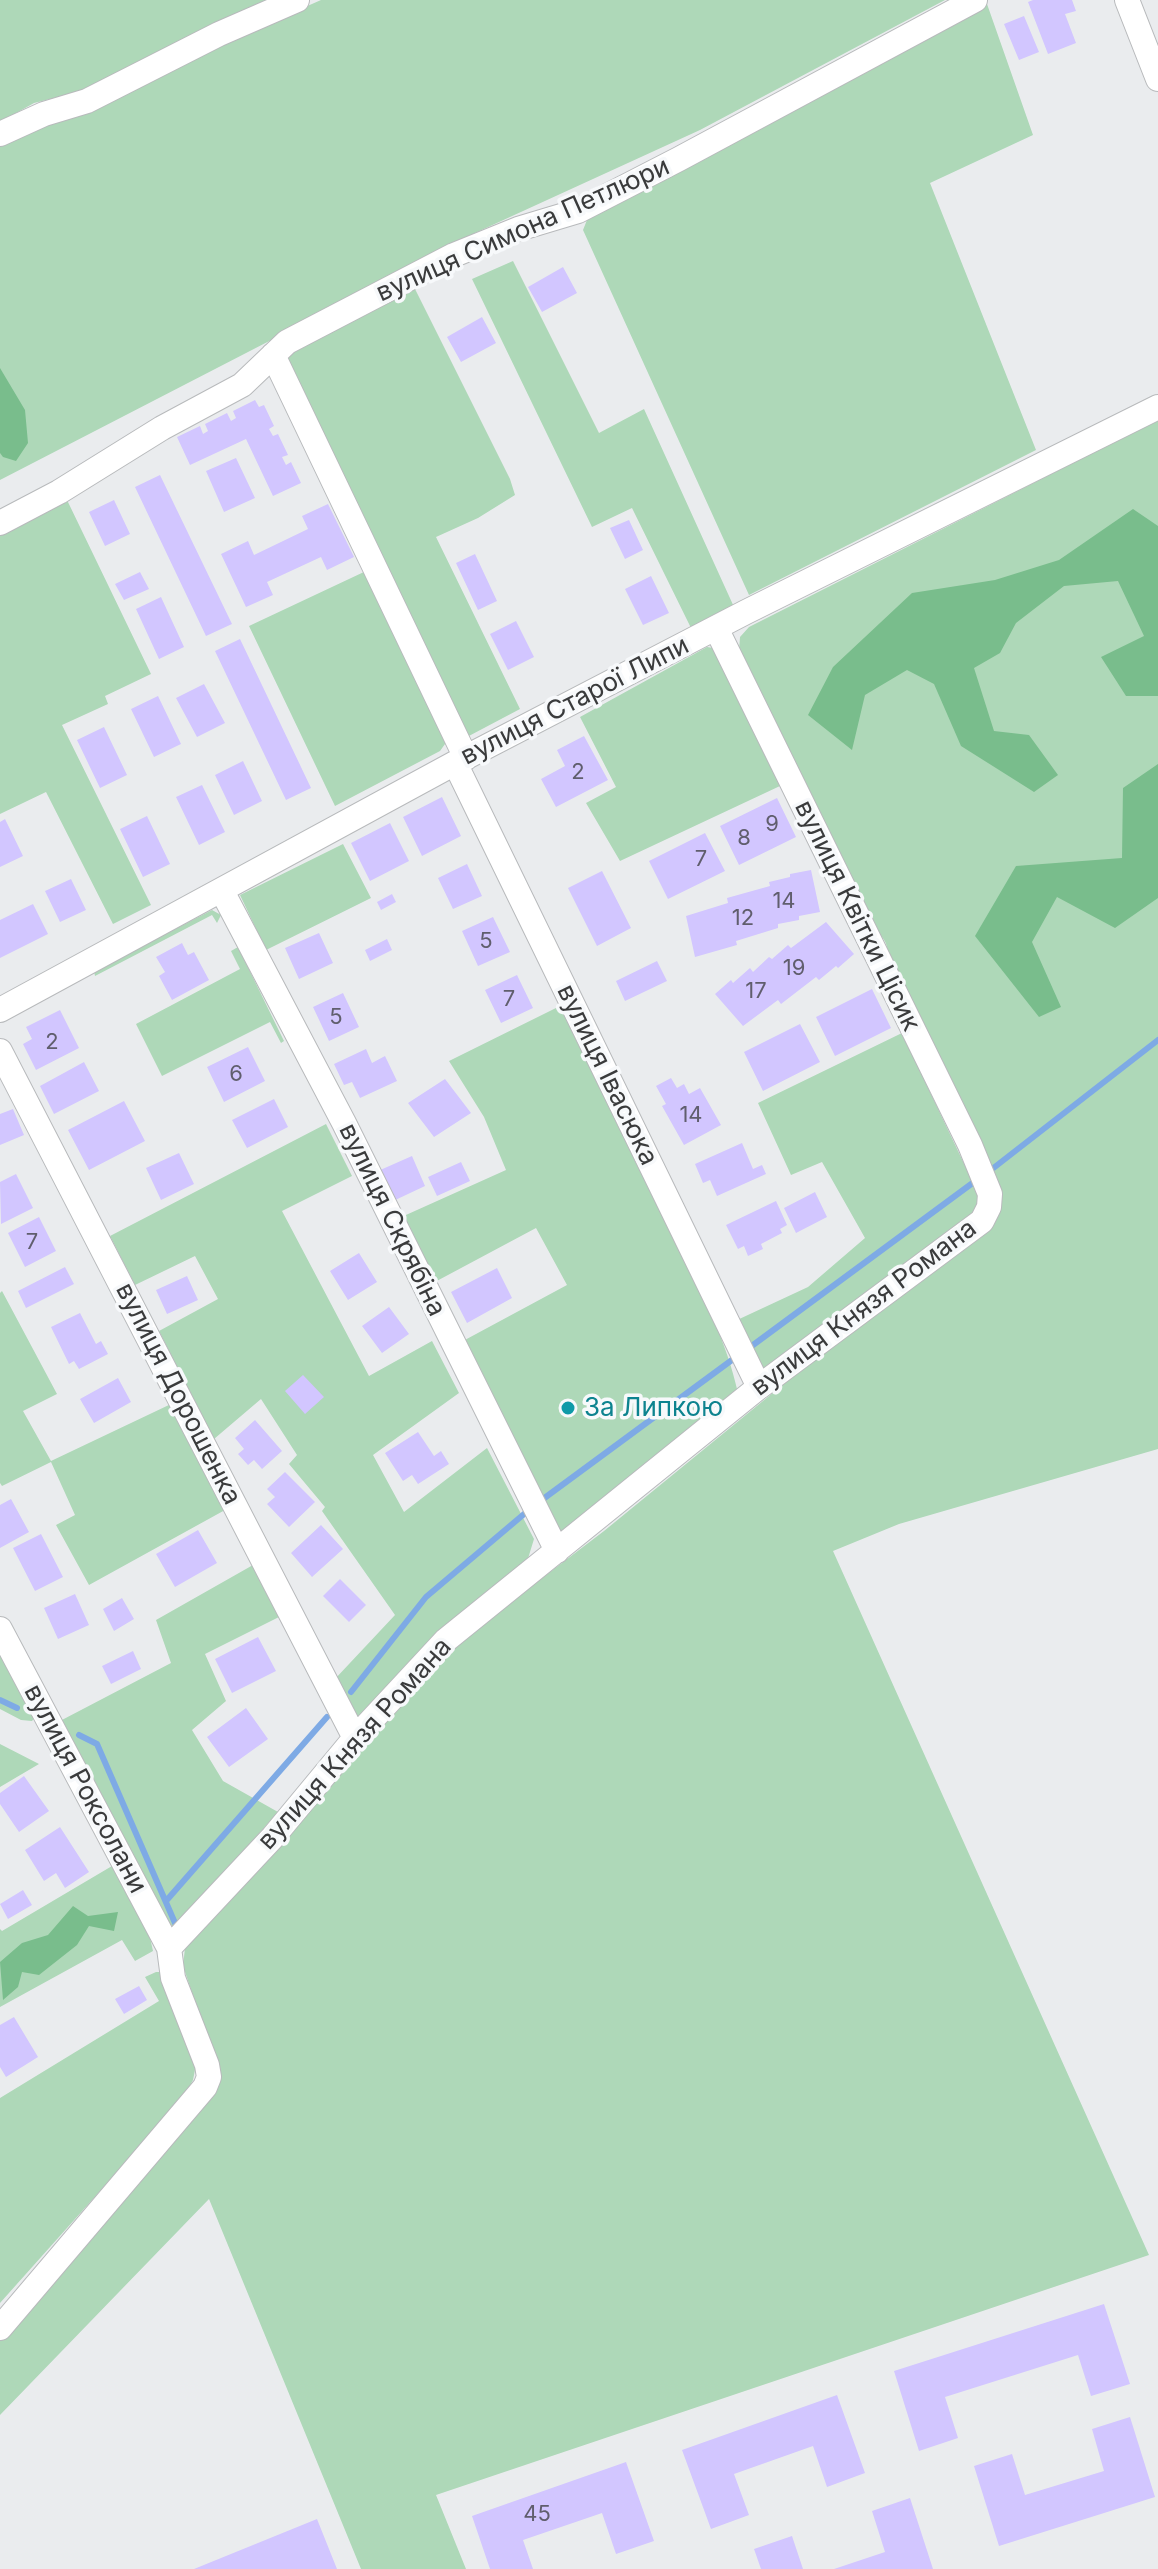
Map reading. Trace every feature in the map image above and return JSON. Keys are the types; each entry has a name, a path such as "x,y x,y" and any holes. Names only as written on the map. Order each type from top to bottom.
{"street":[{"path":"0,134 44,114 87,101 219,34 297,0"},
{"name":"вулиця Симона Петлюри","path":"0,523 242,385 287,342 454,255 518,229 578,211 975,0"},
{"path":"1127,0 1158,79"},
{"name":"вулиця Івасюка","path":"273,355 460,761 759,1387"},
{"name":"вулиця Старої Липи","path":"0,1010 460,761 716,628 1158,407"},
{"name":"вулиця Квітки Цісик","path":"716,628 970,1145 990,1194 989,1207"},
{"name":"вулиця Скрябіна","path":"222,891 344,1123 557,1551"},
{"name":"вулиця Дорошенка","path":"0,1051 355,1738"},
{"name":"вулиця Князя Романа","path":"169,1948 273,1837 355,1738 446,1640 759,1387 912,1271 963,1237 982,1221 989,1207"},
{"name":"вулиця Роксолани","path":"0,1629 169,1948"},
{"path":"0,2328 205,2087 209,2077 207,2065 173,1978 169,1948"}],"green space":[{"path":"0,0 270,0 82,91 34,103 0,122"},
{"path":"321,0 945,0 700,130 451,244 0,480 0,142"},
{"path":"987,4 1033,135 930,183 1036,450 749,595 583,230 589,215"},
{"path":"513,261 599,433 644,409 734,607 691,628 632,508 592,527 472,279"},
{"path":"414,287 510,479 515,495 478,518 436,537 520,709 467,737 279,356"},
{"path":"0,368 25,410 28,443 16,461 0,453"},
{"path":"1158,420 1158,1449 899,1524 833,1551 1149,2255 436,2495 466,2569 361,2569 209,2199 0,2415 0,2339 218,2069 183,1966 185,1948 395,1706 458,1642 604,1531 906,1284 995,1222 1000,1208 1000,1187 888,957 885,942 875,932 837,846 830,842 739,651 740,637 749,627"},
{"path":"67,500 151,674 105,696 108,704 62,725 151,905 113,924 46,792 0,814 0,534"},
{"path":"1133,509 1158,526 1158,696 1126,696 1101,657 1144,636 1118,581 1064,586 1016,623 1000,653 974,668 994,731 1029,735 1058,775 1034,792 961,746 934,684 907,670 865,695 852,750 808,715 833,667 912,593 995,580 1059,560"},
{"path":"366,571 445,735 445,744 440,751 335,806 249,626"},
{"path":"707,647 717,653 780,786 620,861 586,803 616,787 580,717"},
{"path":"1158,764 1158,898 1115,928 1057,897 1032,942 1061,1007 1039,1017 975,936 1016,866 1122,858 1123,788"},
{"path":"343,844 371,898 266,950 240,895"},
{"path":"212,910 221,915 217,923 212,915 95,976 94,971"},
{"path":"238,947 284,1041 281,1043 270,1022 162,1076 136,1024 240,969 231,951"},
{"path":"560,1006 699,1286 721,1339 738,1393 561,1533 463,1341 567,1285 536,1228 433,1283 397,1219 506,1170 484,1117 449,1061"},
{"path":"902,1033 977,1191 979,1206 973,1215 762,1374 735,1321 808,1287 865,1238 822,1162 791,1175 758,1103"},
{"path":"326,1124 352,1176 282,1211 369,1376 432,1341 459,1393 373,1455 404,1512 487,1448 534,1539 526,1565 364,1718 356,1719 334,1680 395,1615 322,1511 325,1507 289,1464 297,1455 261,1399 214,1439 159,1331 218,1299 195,1256 135,1285 110,1236"},
{"path":"2,1291 57,1394 23,1411 51,1461 171,1404 225,1510 89,1585 56,1525 75,1515 51,1462 2,1486 0,1483"},
{"path":"253,1565 279,1617 205,1654 226,1701 192,1730 223,1781 278,1812 185,1917 173,1926 167,1924 60,1721 171,1663 156,1620"},
{"path":"0,1652 35,1717 32,1721 21,1720 0,1709"},
{"path":"0,1744 39,1764 0,1787"},
{"path":"112,1866 149,1933 153,1951 135,1961 122,1940 0,2007 0,1929 2,1931"},
{"path":"73,1906 88,1916 118,1912 114,1931 89,1926 77,1945 39,1975 22,1972 18,1987 3,2000 0,1962 22,1943 48,1935"},
{"path":"161,1972 196,2065 193,2080 184,2097 0,2303 0,2098 159,2001 145,1977"}],"building":[{"path":"1072,0 1076,11 1065,14 1076,43 1048,54 1028,2"},
{"path":"1024,16 1039,52 1019,60 1004,24"},
{"path":"563,267 577,293 542,312 528,287"},
{"path":"482,317 496,343 461,362 447,337"},
{"path":"255,400 259,407 264,405 274,426 269,429 273,436 278,434 288,455 282,457 286,465 291,462 301,483 273,496 246,439 190,465 177,437 200,426 203,434 208,431 205,424 227,413 231,421 236,418 233,411"},
{"path":"236,458 255,498 224,512 206,471"},
{"path":"160,475 232,624 206,636 135,487"},
{"path":"114,500 130,534 105,546 89,512"},
{"path":"328,504 354,557 327,570 321,557 267,582 273,595 246,607 221,554 248,541 254,555 308,529 302,516"},
{"path":"629,520 643,550 625,559 610,528"},
{"path":"475,554 497,601 478,610 456,563"},
{"path":"140,572 149,589 124,600 115,584"},
{"path":"651,576 669,613 643,625 625,589"},
{"path":"161,597 184,647 159,659 136,609"},
{"path":"516,621 534,657 508,670 490,634"},
{"path":"240,639 311,788 286,800 215,651"},
{"path":"204,684 225,723 197,737 176,698"},
{"path":"158,696 181,744 154,757 131,709"},
{"path":"104,727 127,775 100,788 77,740"},
{"path":"584,736 608,780 556,807 541,779 565,766 557,750"},
{"path":"243,761 262,801 234,815 215,775"},
{"path":"202,785 225,832 199,845 176,797"},
{"path":"442,797 461,836 422,856 403,817"},
{"path":"777,798 796,837 739,865 720,826"},
{"path":"147,816 170,864 143,877 120,829"},
{"path":"5,819 23,856 0,867 0,822"},
{"path":"390,823 409,861 370,881 351,843"},
{"path":"705,833 725,871 668,899 649,861"},
{"path":"467,864 482,896 453,909 438,878"},
{"path":"811,870 820,912 799,916 799,920 778,924 778,928 736,941 737,945 695,957 686,916 728,903 727,898 770,886 769,882 790,877 790,874"},
{"path":"602,871 631,928 597,946 568,888"},
{"path":"71,879 86,910 60,922 45,891"},
{"path":"392,894 396,902 381,910 377,902"},
{"path":"33,904 48,934 0,958 0,920"},
{"path":"493,917 510,952 478,966 462,931"},
{"path":"826,922 854,954 838,968 836,966 819,980 816,977 781,1004 778,1000 743,1026 715,994 731,980 733,983 750,968 753,972 769,957 772,959 788,945 791,948"},
{"path":"319,933 333,963 299,979 285,948"},
{"path":"387,939 392,950 370,961 365,950"},
{"path":"182,943 188,955 194,952 209,980 172,1000 159,976 165,972 156,957"},
{"path":"657,961 667,981 625,1001 616,981"},
{"path":"517,975 533,1008 501,1023 485,990"},
{"path":"872,989 891,1028 835,1056 816,1017"},
{"path":"343,993 359,1027 329,1041 313,1007"},
{"path":"60,1010 79,1048 36,1070 23,1044 32,1039 26,1027"},
{"path":"800,1024 820,1062 763,1091 744,1052"},
{"path":"248,1047 265,1081 224,1102 207,1067"},
{"path":"366,1049 372,1063 385,1056 397,1081 360,1098 352,1082 344,1085 334,1064"},
{"path":"84,1062 99,1091 54,1114 40,1086"},
{"path":"671,1078 677,1088 684,1084 689,1094 700,1088 721,1125 684,1145 662,1106 666,1104 656,1086"},
{"path":"445,1079 471,1113 434,1137 408,1103"},
{"path":"274,1099 288,1127 247,1148 232,1120"},
{"path":"124,1101 145,1141 89,1170 68,1130"},
{"path":"13,1109 24,1135 0,1145 0,1114"},
{"path":"742,1143 753,1169 762,1165 766,1174 717,1196 710,1180 703,1183 695,1164"},
{"path":"179,1153 194,1184 161,1200 146,1168"},
{"path":"412,1156 425,1186 391,1202 378,1171"},
{"path":"461,1162 470,1181 437,1196 428,1177"},
{"path":"16,1174 33,1208 1,1224 0,1182"},
{"path":"815,1192 827,1217 796,1233 784,1208"},
{"path":"776,1201 787,1225 780,1229 782,1233 761,1244 763,1249 748,1256 744,1246 738,1249 726,1225"},
{"path":"39,1217 56,1251 25,1267 8,1233"},
{"path":"359,1253 377,1282 348,1300 330,1271"},
{"path":"65,1267 74,1284 26,1308 18,1291"},
{"path":"497,1268 512,1298 467,1323 451,1292"},
{"path":"187,1276 198,1300 167,1314 156,1290"},
{"path":"389,1307 409,1334 382,1353 362,1326"},
{"path":"80,1313 96,1344 101,1341 108,1354 79,1369 74,1361 69,1364 51,1327"},
{"path":"303,1375 324,1397 305,1414 285,1391"},
{"path":"118,1378 131,1402 94,1423 80,1399"},
{"path":"255,1420 282,1451 262,1469 254,1460 248,1465 238,1454 244,1449 235,1438"},
{"path":"418,1432 434,1456 441,1451 449,1464 418,1484 412,1475 403,1481 385,1453"},
{"path":"285,1472 315,1502 289,1527 267,1504 275,1497 267,1489"},
{"path":"11,1499 29,1532 0,1548 0,1505"},
{"path":"321,1525 343,1549 312,1577 291,1553"},
{"path":"198,1530 217,1563 175,1587 156,1554"},
{"path":"41,1534 63,1577 35,1591 13,1548"},
{"path":"340,1579 366,1605 349,1622 323,1596"},
{"path":"75,1594 89,1625 58,1639 44,1608"},
{"path":"122,1598 134,1619 114,1631 103,1609"},
{"path":"258,1637 276,1671 232,1693 215,1659"},
{"path":"133,1651 141,1669 111,1684 102,1666"},
{"path":"246,1708 268,1739 229,1767 207,1737"},
{"path":"24,1776 49,1811 19,1832 0,1804 0,1793"},
{"path":"60,1827 89,1872 65,1888 56,1873 44,1881 25,1850"},
{"path":"23,1890 32,1905 8,1919 0,1904"},
{"path":"139,1986 147,2000 124,2014 115,1999"},
{"path":"14,2017 38,2057 6,2077 0,2067 0,2025"},
{"path":"1104,2304 1130,2384 1091,2396 1078,2355 945,2397 958,2438 919,2451 894,2371"},
{"path":"837,2395 865,2473 827,2487 813,2446 734,2474 749,2515 711,2529 682,2450"},
{"path":"1130,2417 1155,2497 999,2546 974,2466 1012,2454 1025,2495 1104,2471 1092,2429"},
{"path":"626,2462 654,2541 616,2554 602,2513 523,2540 533,2569 490,2569 472,2516"},
{"path":"910,2498 933,2569 834,2569 885,2552 872,2511"},
{"path":"317,2519 337,2569 194,2569"},
{"path":"792,2536 803,2569 761,2569 754,2549"}],"waterway":[{"path":"987,1173 1158,1040"},
{"path":"749,1348 978,1179"},
{"path":"539,1502 736,1357"},
{"path":"351,1692 426,1597 530,1509"},
{"path":"0,1700 17,1708"},
{"path":"166,1901 327,1717"},
{"path":"79,1735 97,1744 175,1923"}],"place":[{"name":"За Липкою","path":"568,1408"}]}
